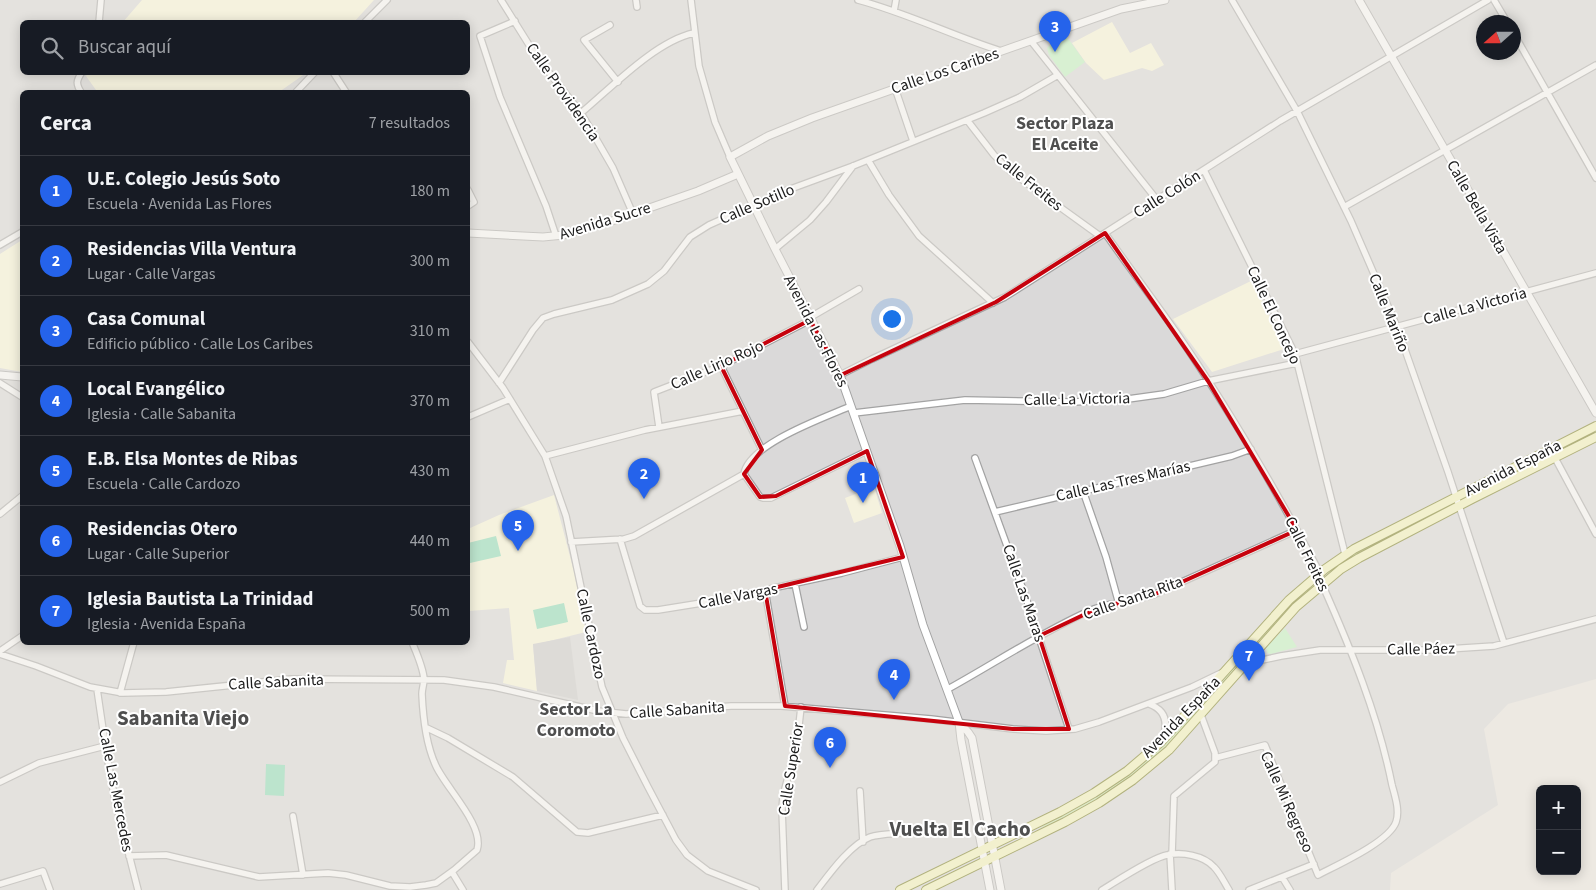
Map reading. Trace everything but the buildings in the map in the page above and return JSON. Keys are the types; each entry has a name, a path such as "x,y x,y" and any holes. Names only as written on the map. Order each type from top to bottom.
{"main road":[{"name":"Avenida España","path":"900,890 1060,812 1094,793 1127,771 1161,742 1277,612 1320,573 1345,554 1596,426"},
{"name":"Avenida España","path":"926,890 1065,822 1109,797 1159,759 1201,715 1285,619 1322,584 1359,558 1596,437"}],"street":[{"path":"99,20 101,0"},
{"path":"367,20 387,0"},
{"name":"Calle Providencia","path":"501,0 536,56 580,113 613,168 633,214"},
{"path":"636,0 637,7"},
{"name":"Avenida Las Flores","path":"691,0 699,66 715,122 752,205 840,375 903,557 923,625 948,689 959,722 960,740 990,890"},
{"path":"858,0 894,11 1001,51"},
{"path":"894,11 896,0"},
{"name":"Calle Los Caribes","path":"730,157 778,132 895,88 1120,9 1165,0"},
{"name":"Calle Mariño","path":"1232,0 1298,110 1344,207 1397,327 1456,496 1504,643"},
{"name":"Calle Bella Vista","path":"1359,0 1596,413"},
{"name":"Calle Colón","path":"840,375 993,303 1298,110 1488,0"},
{"path":"1494,0 1503,15"},
{"path":"514,20 480,36 500,97 546,206 556,236"},
{"path":"610,25 584,40 618,82"},
{"path":"580,113 669,42 694,33"},
{"path":"1031,41 1157,200"},
{"path":"1521,47 1596,178"},
{"path":"1344,207 1596,65"},
{"path":"80,75 77,83 81,90"},
{"path":"298,90 312,75"},
{"path":"335,75 345,90"},
{"name":"Calle Sotillo","path":"499,383 528,337 543,318 612,300 639,289 656,279 690,237 709,225 752,205 967,120 1020,97 1058,75"},
{"path":"895,88 913,141"},
{"name":"Calle Freites","path":"967,120 994,155 1010,171 1102,235 1176,332 1208,381 1251,449 1320,573 1322,584 1351,650 1385,749 1397,816 1394,827 1368,848 1318,875"},
{"path":"868,160 889,195 919,236 993,303"},
{"path":"775,249 810,220 853,166"},
{"name":"Calle El Concejo","path":"1204,170 1295,354 1345,554"},
{"name":"Avenida Sucre","path":"470,233 556,236 576,232 698,191 738,174"},
{"path":"470,194 474,202 470,205"},
{"path":"0,245 20,233"},
{"name":"Calle La Victoria","path":"1295,354 1596,273"},
{"name":"Calle Lirio Rojo","path":"659,427 654,392 721,366 810,319 859,289"},
{"name":"Calle Cardozo","path":"470,345 510,399 545,456 562,504 602,687 611,712 663,815 682,850 698,865 716,875 756,890"},
{"name":"Calle La Victoria","path":"744,474 746,466 762,450 789,433 853,409 965,400 1074,402 1128,399 1164,394 1208,381 1297,363"},
{"path":"721,366 762,450"},
{"path":"0,375 20,377"},
{"path":"0,383 20,396"},
{"path":"470,416 510,399"},
{"path":"545,456 659,427 743,411"},
{"name":"Calle Las Tres Marías","path":"995,512 1232,456 1251,449"},
{"path":"571,542 620,539 634,536 744,474 760,496 771,498 867,451"},
{"name":"Calle Las Maras","path":"975,458 1039,636 1069,730"},
{"path":"1555,458 1596,534"},
{"path":"1083,491 1106,558 1119,604"},
{"path":"0,514 20,498"},
{"name":"Calle Santa Rita","path":"948,689 1039,636 1090,611 1153,595 1297,530"},
{"name":"Calle Vargas","path":"620,539 639,601 645,610 674,608 795,584 903,557"},
{"path":"795,584 804,627"},
{"path":"765,590 785,706"},
{"name":"Calle Páez","path":"1244,664 1306,652 1432,650 1479,647 1504,643 1596,619"},
{"path":"0,652 20,637"},
{"path":"120,693 133,645"},
{"path":"129,856 166,855 259,877 336,874 390,886 431,884 452,872 475,853 478,847 478,840 467,812 437,767 429,746 422,694 424,680 413,645"},
{"name":"Calle Sabanita","path":"0,652 97,689 120,693 166,692 291,679 424,680 461,682 494,687 626,714 731,706 785,706 959,722 1013,729 1046,730 1069,730 1086,727 1203,683 1225,671"},
{"name":"Calle Las Mercedes","path":"97,689 115,800 138,890"},
{"path":"1149,704 1160,710 1165,718 1166,727 1161,742"},
{"name":"Calle Superior","path":"785,890 783,796 797,743 800,707"},
{"path":"1172,890 1171,854 1174,796 1213,766 1215,758 1201,715"},
{"name":"Avenida Las Flores","path":"959,722 972,738 1001,890"},
{"path":"426,728 448,738 513,776 577,832 588,832 663,815"},
{"name":"Calle Mi Regreso","path":"1215,758 1265,745 1318,875"},
{"path":"0,782 39,763 105,746"},
{"path":"860,792 863,842"},
{"path":"293,816 303,875"},
{"path":"817,890 836,865 863,842 874,836 910,832"},
{"path":"1102,890 1156,859 1171,854 1191,855 1207,861 1214,867 1229,890"},
{"path":"1249,890 1314,864"},
{"path":"0,884 43,871 50,890"},
{"path":"452,872 462,890"},
{"path":"1282,877 1290,890"}],"highlighted area":[{"path":"1105,233 1208,381 1297,530 1153,595 1098,608 1039,636 1069,729 1013,729 785,706 765,590 903,557 867,451 776,496 760,497 744,474 762,450 721,366 810,320 841,375 996,302"}],"shaded area":[{"path":"0,0 1596,0 1596,679 1508,704 1484,729 1498,805 1391,873 1390,890 0,890"},
{"path":"142,0 374,0 356,20 125,20"},
{"path":"1112,22 1130,53 1151,43 1164,65 1152,71 1142,68 1104,80 1086,63 1072,43"},
{"path":"303,75 282,90 96,90 86,76"},
{"path":"20,241 20,372 0,368 0,254"},
{"path":"1253,280 1284,349 1212,372 1173,319"},
{"path":"874,487 882,513 854,523 845,498"},
{"path":"554,495 574,572 586,632 533,645 537,691 503,683 507,660 514,660 509,608 470,611 470,528 499,515"},
{"path":"570,637 578,700 537,691 533,644"}],"green space":[{"path":"1067,37 1085,62 1065,77 1049,55 1047,48 1054,41"},
{"path":"1596,431 1596,433 1464,499 1463,497"},
{"path":"1449,504 1450,506 1339,566 1329,574 1327,573 1356,552"},
{"path":"496,536 501,556 470,563 470,542"},
{"path":"1312,584 1313,587 1260,642 1166,748 1129,778 1090,805 1026,839 1004,848 1035,832 1050,821 1099,793 1145,761 1173,735 1280,614"},
{"path":"564,603 568,622 537,629 533,610"},
{"path":"1285,628 1297,647 1271,654 1267,653 1266,647"},
{"path":"266,764 285,765 284,796 265,795"}],"place":[{"name":"Casa Comunal","path":"1055,52"},
{"name":"Residencias Villa Ventura","path":"644,499"},
{"name":"U.E. Colegio Jesús Soto","path":"863,503"},
{"name":"E.B. Elsa Montes de Ribas","path":"518,551"},
{"name":"Iglesia Bautista La Trinidad","path":"1249,681"},
{"name":"Local Evangélico","path":"894,700"},
{"name":"Residencias Otero","path":"830,768"}],"district":[{"name":"Sector Plaza El Aceite","path":"1065,133"},
{"name":"Sabanita Viejo","path":"183,718"},
{"name":"Sector La Coromoto","path":"576,720"},
{"name":"Vuelta El Cacho","path":"960,829"}]}
